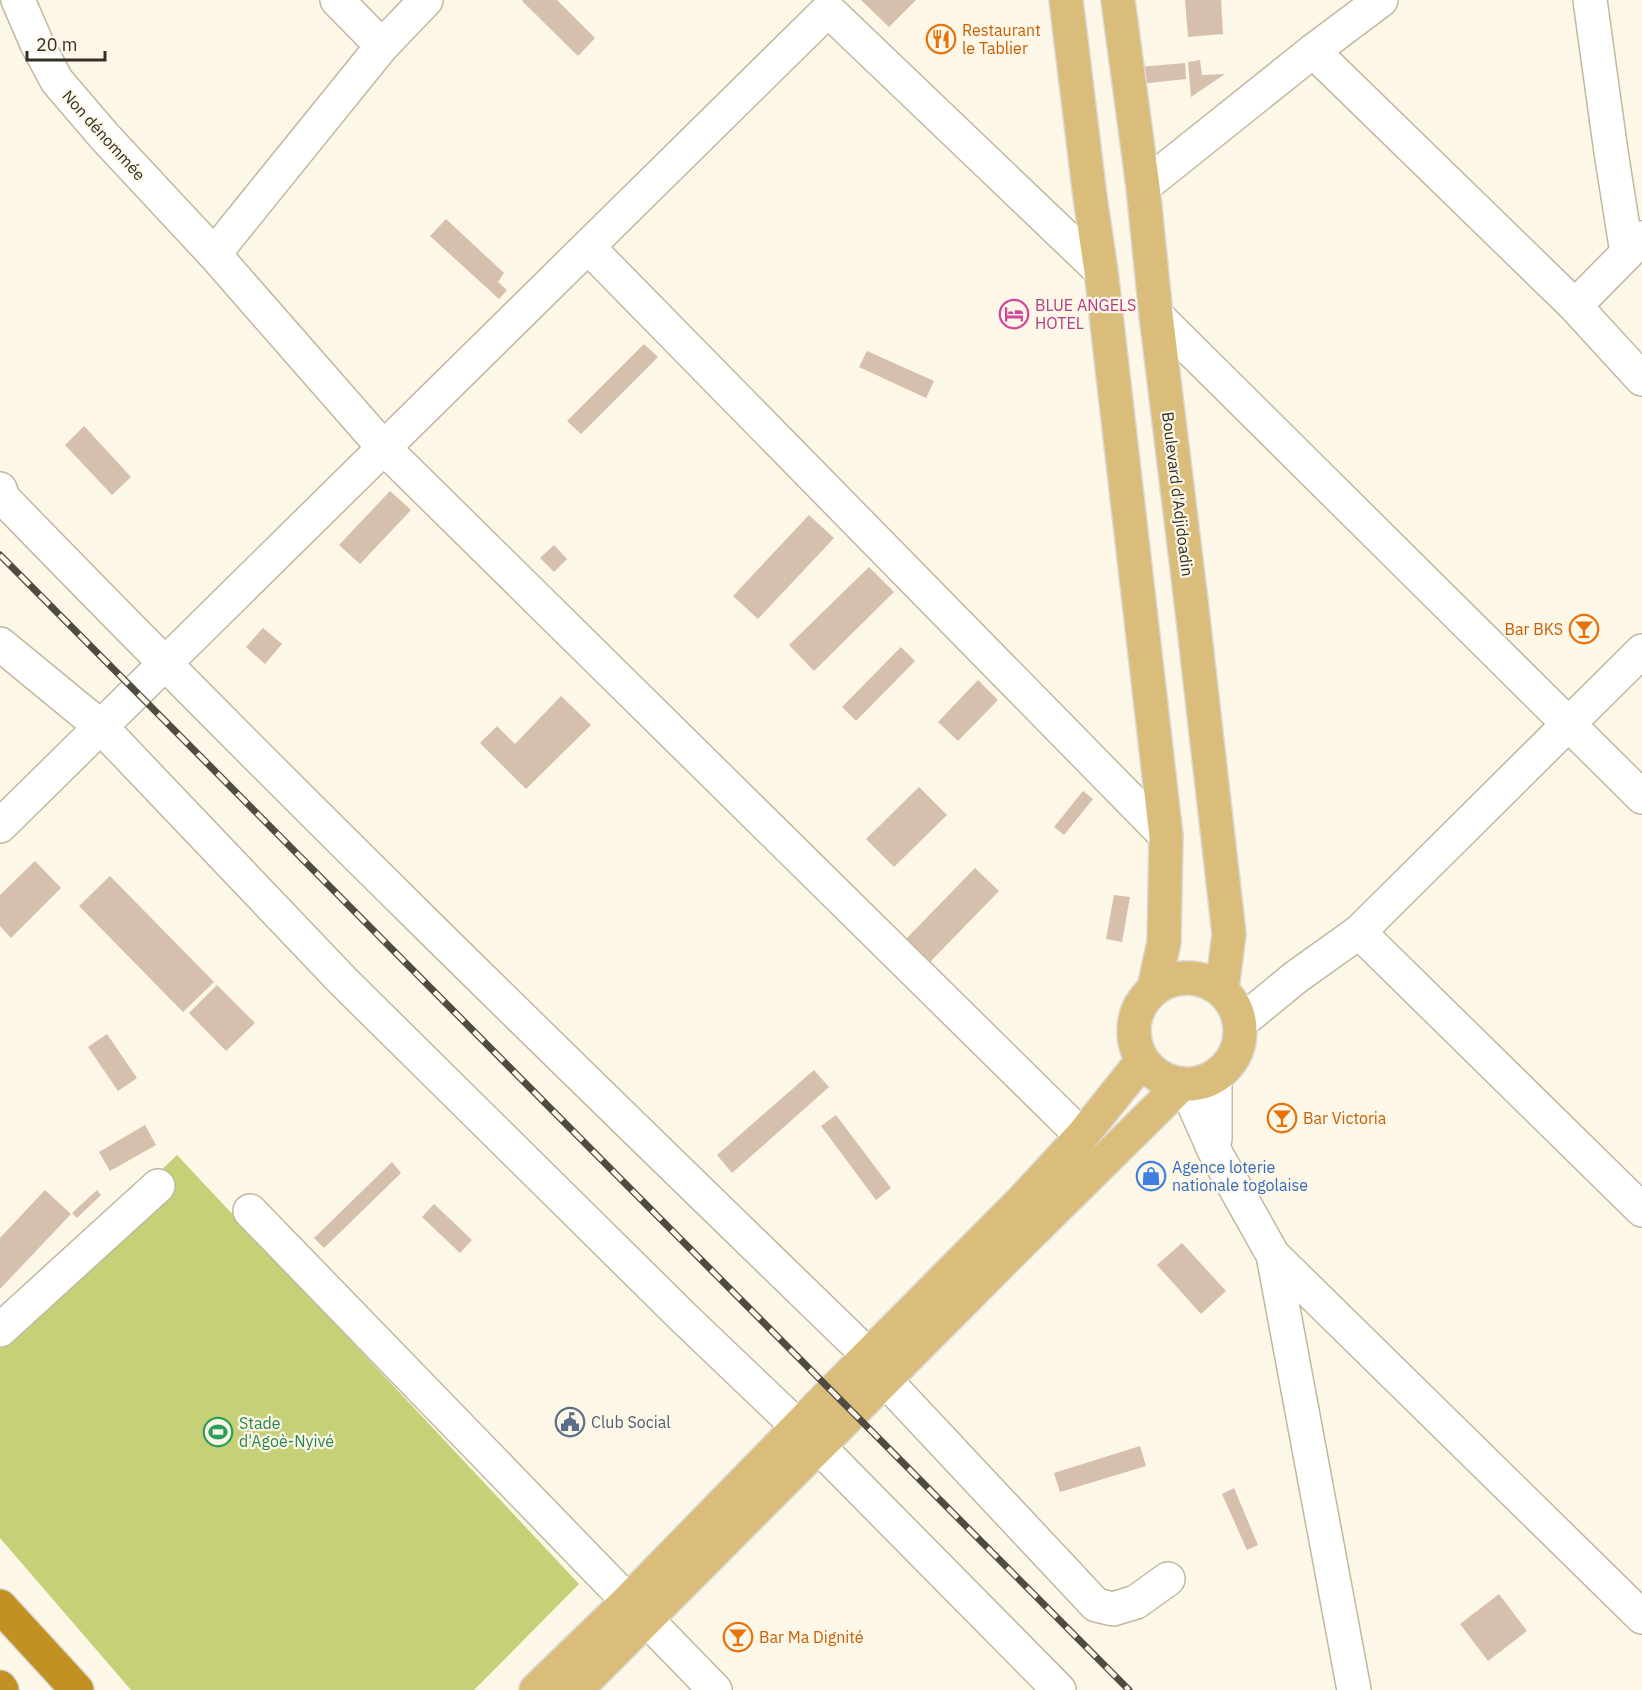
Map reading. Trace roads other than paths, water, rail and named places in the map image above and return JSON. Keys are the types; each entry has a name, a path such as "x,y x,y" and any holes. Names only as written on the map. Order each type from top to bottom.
{"highway":[{"path":"0,1606 77,1690"}],"main road":[{"path":"1066,0 1088,187 1101,271 1166,836 1164,942 1154,988 1138,1010 1133,1036 1142,1061 1160,1077 1194,1082"},
{"name":"Boulevard d'Adjidoadin","path":"1118,0 1143,188 1229,934 1231,1004"},
{"path":"576,1690 638,1610 877,1368 1025,1239 1194,1082 1230,1062 1239,1043 1231,1004 1208,981 1180,977 1154,988"},
{"path":"877,1368 1020,1203 1082,1136 1142,1061"},
{"path":"536,1690 638,1610"}],"street":[{"name":"Non dénommée","path":"18,0 37,44 57,81 105,137 214,254 383,447 1082,1136"},
{"path":"337,0 382,46"},
{"path":"214,254 382,46 426,0"},
{"path":"1143,188 1313,51 1381,0"},
{"path":"1575,306 1634,246 1611,152 1590,0"},
{"path":"0,826 588,247 823,5 1101,271"},
{"path":"1313,51 1575,306 1642,379"},
{"path":"588,247 1166,836"},
{"path":"1156,315 1642,797"},
{"path":"1,494 164,664 877,1368 1096,1605 1113,1609 1136,1602 1168,1579"},
{"path":"0,644 101,727 343,981 808,1437 1059,1690"},
{"path":"1231,1004 1296,977 1359,932 1642,651"},
{"path":"1359,932 1642,1210"},
{"path":"1194,1082 1214,1150 1273,1255 1642,1617"},
{"path":"0,1330 158,1186"},
{"path":"250,1211 715,1690"},
{"path":"1273,1255 1354,1690"}],"railway":[{"path":"0,555 1129,1690"}],"place":[{"name":"Restaurant le Tablier","path":"941,39"},
{"name":"BLUE ANGELS HOTEL","path":"1014,314"},
{"name":"Bar BKS","path":"1584,629"},
{"name":"Bar Victoria","path":"1282,1118"},
{"name":"Agence loterie nationale togolaise","path":"1151,1176"},
{"name":"Club Social","path":"570,1422"},
{"name":"Stade d'Agoè-Nyivé","path":"218,1432"},
{"name":"Bar Ma Dignité","path":"738,1637"}]}
